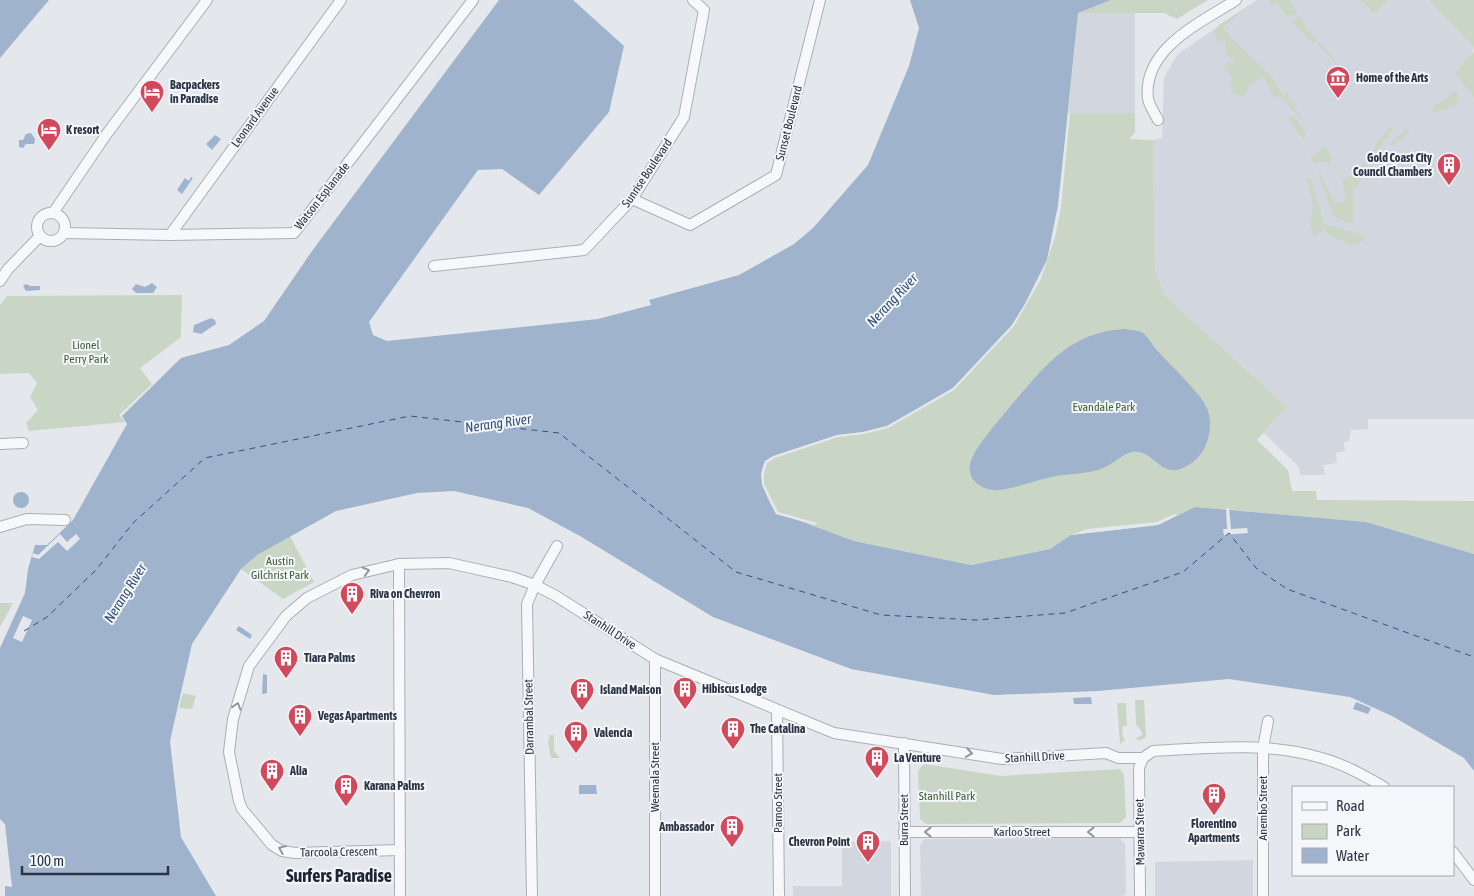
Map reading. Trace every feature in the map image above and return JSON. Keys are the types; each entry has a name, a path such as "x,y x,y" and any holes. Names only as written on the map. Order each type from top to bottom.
{"street":[{"path":"53,213 106,134 207,0"},
{"name":"Leonard Avenue","path":"170,235 341,0"},
{"name":"Watson Esplanade","path":"64,233 170,235 294,233 473,0"},
{"name":"Sunrise Boulevard","path":"434,266 584,250 632,199 684,116 704,10 692,0"},
{"name":"Sunset Boulevard","path":"632,199 690,224 776,175 820,0"},
{"path":"1158,120 1148,99 1150,80 1158,60 1176,38 1236,0"},
{"path":"53,213 63,218 64,233 55,240 47,240 40,236 37,230 39,220 45,214 53,213"},
{"path":"0,281 8,269 40,236"},
{"path":"0,444 22,443"},
{"path":"0,527 27,518 65,520"},
{"name":"Darrambal Street","path":"532,896 527,604 535,585 557,546"},
{"name":"Stanhill Drive","path":"399,564 449,563 512,577 535,585 556,596 654,659 834,733 1002,759 1106,753 1118,758 1144,758 1153,751 1263,748 1317,757 1354,770 1382,786"},
{"path":"399,564 400,896"},
{"name":"Tarcoola Crescent","path":"399,564 352,575 307,598 286,616 249,666 233,719 229,752 242,809 272,845 282,851 295,853 400,850"},
{"name":"Weemala Street","path":"654,659 655,896"},
{"name":"Parnoo Street","path":"777,711 779,896"},
{"name":"Anembo Street","path":"1263,896 1263,748 1268,721"},
{"name":"Burra Street","path":"904,743 905,896"},
{"name":"Mawarra Street","path":"1140,896 1139,768 1144,758"},
{"name":"Karloo Street","path":"904,832 1140,832"},
{"path":"1454,853 1474,880"}],"shaded area":[{"path":"1257,0 1360,0 1374,14 1389,0 1428,0 1474,47 1471,56 1455,73 1474,98 1474,419 1368,419 1368,429 1351,430 1349,441 1344,442 1345,451 1336,453 1337,463 1323,465 1325,475 1300,475 1299,467 1264,433 1287,407 1165,296 1155,271 1153,140 1162,138 1164,77 1178,54"},
{"path":"1078,13 1135,13 1135,113 1068,113"},
{"path":"1120,838 1125,844 1126,893 1123,896 922,896 921,894 920,845 925,839"},
{"path":"891,841 891,896 793,896 793,886 842,886 842,842"},
{"path":"1253,860 1253,896 1155,896 1155,862"}],"green space":[{"path":"1111,0 1208,0 1177,19 1164,13 1078,13"},
{"path":"1270,0 1289,0 1298,14 1287,17 1277,2 1273,6 1270,5"},
{"path":"1360,0 1389,0 1374,14"},
{"path":"1428,0 1474,0 1474,47"},
{"path":"1251,4 1223,27 1230,37 1277,82 1275,84 1284,95 1288,93 1289,100 1296,104 1295,108 1306,123 1278,95 1274,99 1264,77 1249,86 1244,97 1233,93 1230,87 1232,78 1223,67 1227,63 1236,62 1226,54 1225,41 1221,43 1218,41 1213,32 1219,25"},
{"path":"1300,16 1307,30 1318,39 1314,44 1294,24 1292,25 1291,20"},
{"path":"1319,43 1324,46 1347,73 1352,75 1350,77 1318,45"},
{"path":"1474,51 1474,98 1455,73"},
{"path":"1456,89 1459,98 1455,106 1433,113 1433,106 1443,101"},
{"name":"Evandale Park","path":"1068,113 1135,113 1135,133 1129,139 1153,140 1155,271 1165,296 1287,407 1257,440 1288,470 1292,491 1316,491 1317,500 1474,501 1474,554 1366,522 1195,507 1158,525 1072,535 1050,549 971,565 854,541 787,516 776,514 762,485 765,461 1047,260"},
{"path":"1289,115 1296,119 1306,134 1303,139 1288,120"},
{"path":"1389,123 1393,130 1389,131 1389,135 1373,154 1377,142 1389,128"},
{"path":"1406,129 1409,130 1409,133 1393,146 1389,145"},
{"path":"1324,147 1330,155 1329,166 1325,161 1316,163 1310,159"},
{"path":"1362,163 1373,168 1367,176 1362,177 1356,188 1353,188 1353,224 1334,217 1318,174 1320,173 1335,203 1342,202 1346,198 1342,180 1358,172 1362,176 1365,175"},
{"path":"1310,177 1324,224 1359,234 1366,240 1352,245 1329,235 1325,229 1314,237 1310,224 1313,204 1307,180"},
{"name":"Lionel Perry Park","path":"182,295 181,337 140,368 152,384 119,415 125,422 29,431 26,423 38,410 30,397 37,383 29,373 0,374 0,305 7,296"},
{"name":"Austin Gilchrist Park","path":"290,536 314,582 283,599 241,569 257,555"},
{"path":"0,603 13,603 0,627"},
{"path":"183,693 196,696 192,709 179,708"},
{"path":"1135,700 1144,700 1146,737 1141,740 1135,739 1143,734 1136,724"},
{"path":"1117,703 1126,703 1127,726 1123,726 1122,735 1125,740 1120,744"},
{"path":"550,735 554,735 554,751 560,758 551,758 548,742"},
{"name":"Stanhill Park","path":"924,764 1001,776 1120,769 1124,775 1126,817 1120,823 926,824 920,819 918,770"}],"water":[{"path":"0,0 49,0 0,58"},
{"name":"Nerang River","path":"499,0 573,0 624,46 609,112 539,195 502,169 478,170 369,322 373,335 387,341 598,319 651,305 649,300 739,275 794,244 813,228 868,165 909,66 919,28 910,0 1111,0 1078,13 1058,206 1047,260 1012,325 953,388 887,426 863,432 837,435 765,461 762,475 764,489 776,514 787,516 854,541 971,565 1050,549 1071,535 1158,525 1195,507 1366,522 1474,554 1474,771 1464,758 1392,716 1350,697 1229,679 1098,691 994,695 851,669 713,617 580,536 528,508 454,491 417,493 336,511 257,555 241,569 192,644 170,741 181,837 216,896 5,896 5,886 12,887 5,824 0,819 0,648 25,593 28,569 35,545 47,545 73,520 127,424 122,416 181,358 229,345 264,321 312,251"},
{"path":"31,133 35,139 34,144 26,144 23,148 19,147 19,140 23,140 26,134"},
{"path":"215,135 221,139 212,150 206,144"},
{"path":"191,177 193,178 182,194 177,190 185,178 189,181"},
{"path":"152,283 157,287 153,293 136,293 132,289 136,284 145,287"},
{"path":"26,284 40,286 40,290 26,291 23,286"},
{"path":"211,318 215,320 216,324 201,334 193,332 194,325"},
{"path":"1125,329 1139,331 1144,334 1205,404 1210,425 1206,446 1198,457 1182,468 1173,470 1166,469 1148,456 1133,452 1107,466 1084,473 1051,477 1000,490 986,489 980,486 970,472 972,458 985,437 1048,364 1074,344 1089,336 1106,331"},
{"path":"21,492 29,500 21,508 13,500"},
{"path":"239,626 252,635 250,639 236,630"},
{"path":"263,674 267,675 267,693 262,694"},
{"path":"1091,697 1092,704 1074,704 1073,698"},
{"path":"1356,702 1371,708 1368,714 1353,709"},
{"path":"579,785 596,785 597,794 579,794"}],"pier":[{"path":"1068,113 1070,113 1061,207 1055,237 1041,279 1014,326 954,390 888,428 864,434 838,437 775,458 767,463 764,484 778,512 817,523 815,525 776,514 762,485 761,474 765,461 773,456 837,435 863,432 887,426 953,388 1012,325 1047,260 1058,206"},
{"path":"1226,508 1229,508 1231,529 1247,528 1248,533 1224,535 1223,529 1227,529"},
{"path":"1174,514 1178,515 1158,525 1071,535 1087,529 1157,522"},
{"path":"60,534 67,542 76,534 80,539 67,551 58,542 39,559 32,557 33,553 38,555"},
{"path":"23,616 32,620 22,642 13,638"}],"ferry route":[{"path":"24,631 47,617 96,570 133,523 205,458 410,416 559,433 736,572 881,615 976,620 1065,613 1183,572 1229,533 1256,568 1287,589 1474,657"}],"place":[{"name":"Home of the Arts","path":"1338,99"},
{"name":"Bacpackers in Paradise","path":"152,113"},
{"name":"K resort","path":"49,151"},
{"name":"Gold Coast City Council Chambers","path":"1449,186"},
{"name":"Riva on Chevron","path":"352,615"},
{"name":"Tiara Palms","path":"286,679"},
{"name":"Hibiscus Lodge","path":"685,710"},
{"name":"Island Maison","path":"582,711"},
{"name":"Vegas Apartments","path":"300,737"},
{"name":"The Catalina","path":"733,750"},
{"name":"Valencia","path":"576,754"},
{"name":"La Venture","path":"877,779"},
{"name":"Alia","path":"272,792"},
{"name":"Karana Palms","path":"346,807"},
{"name":"Florentino Apartments","path":"1214,816"},
{"name":"Ambassador","path":"732,848"},
{"name":"Chevron Point","path":"868,863"}],"district":[{"name":"Surfers Paradise","path":"339,876"}]}
